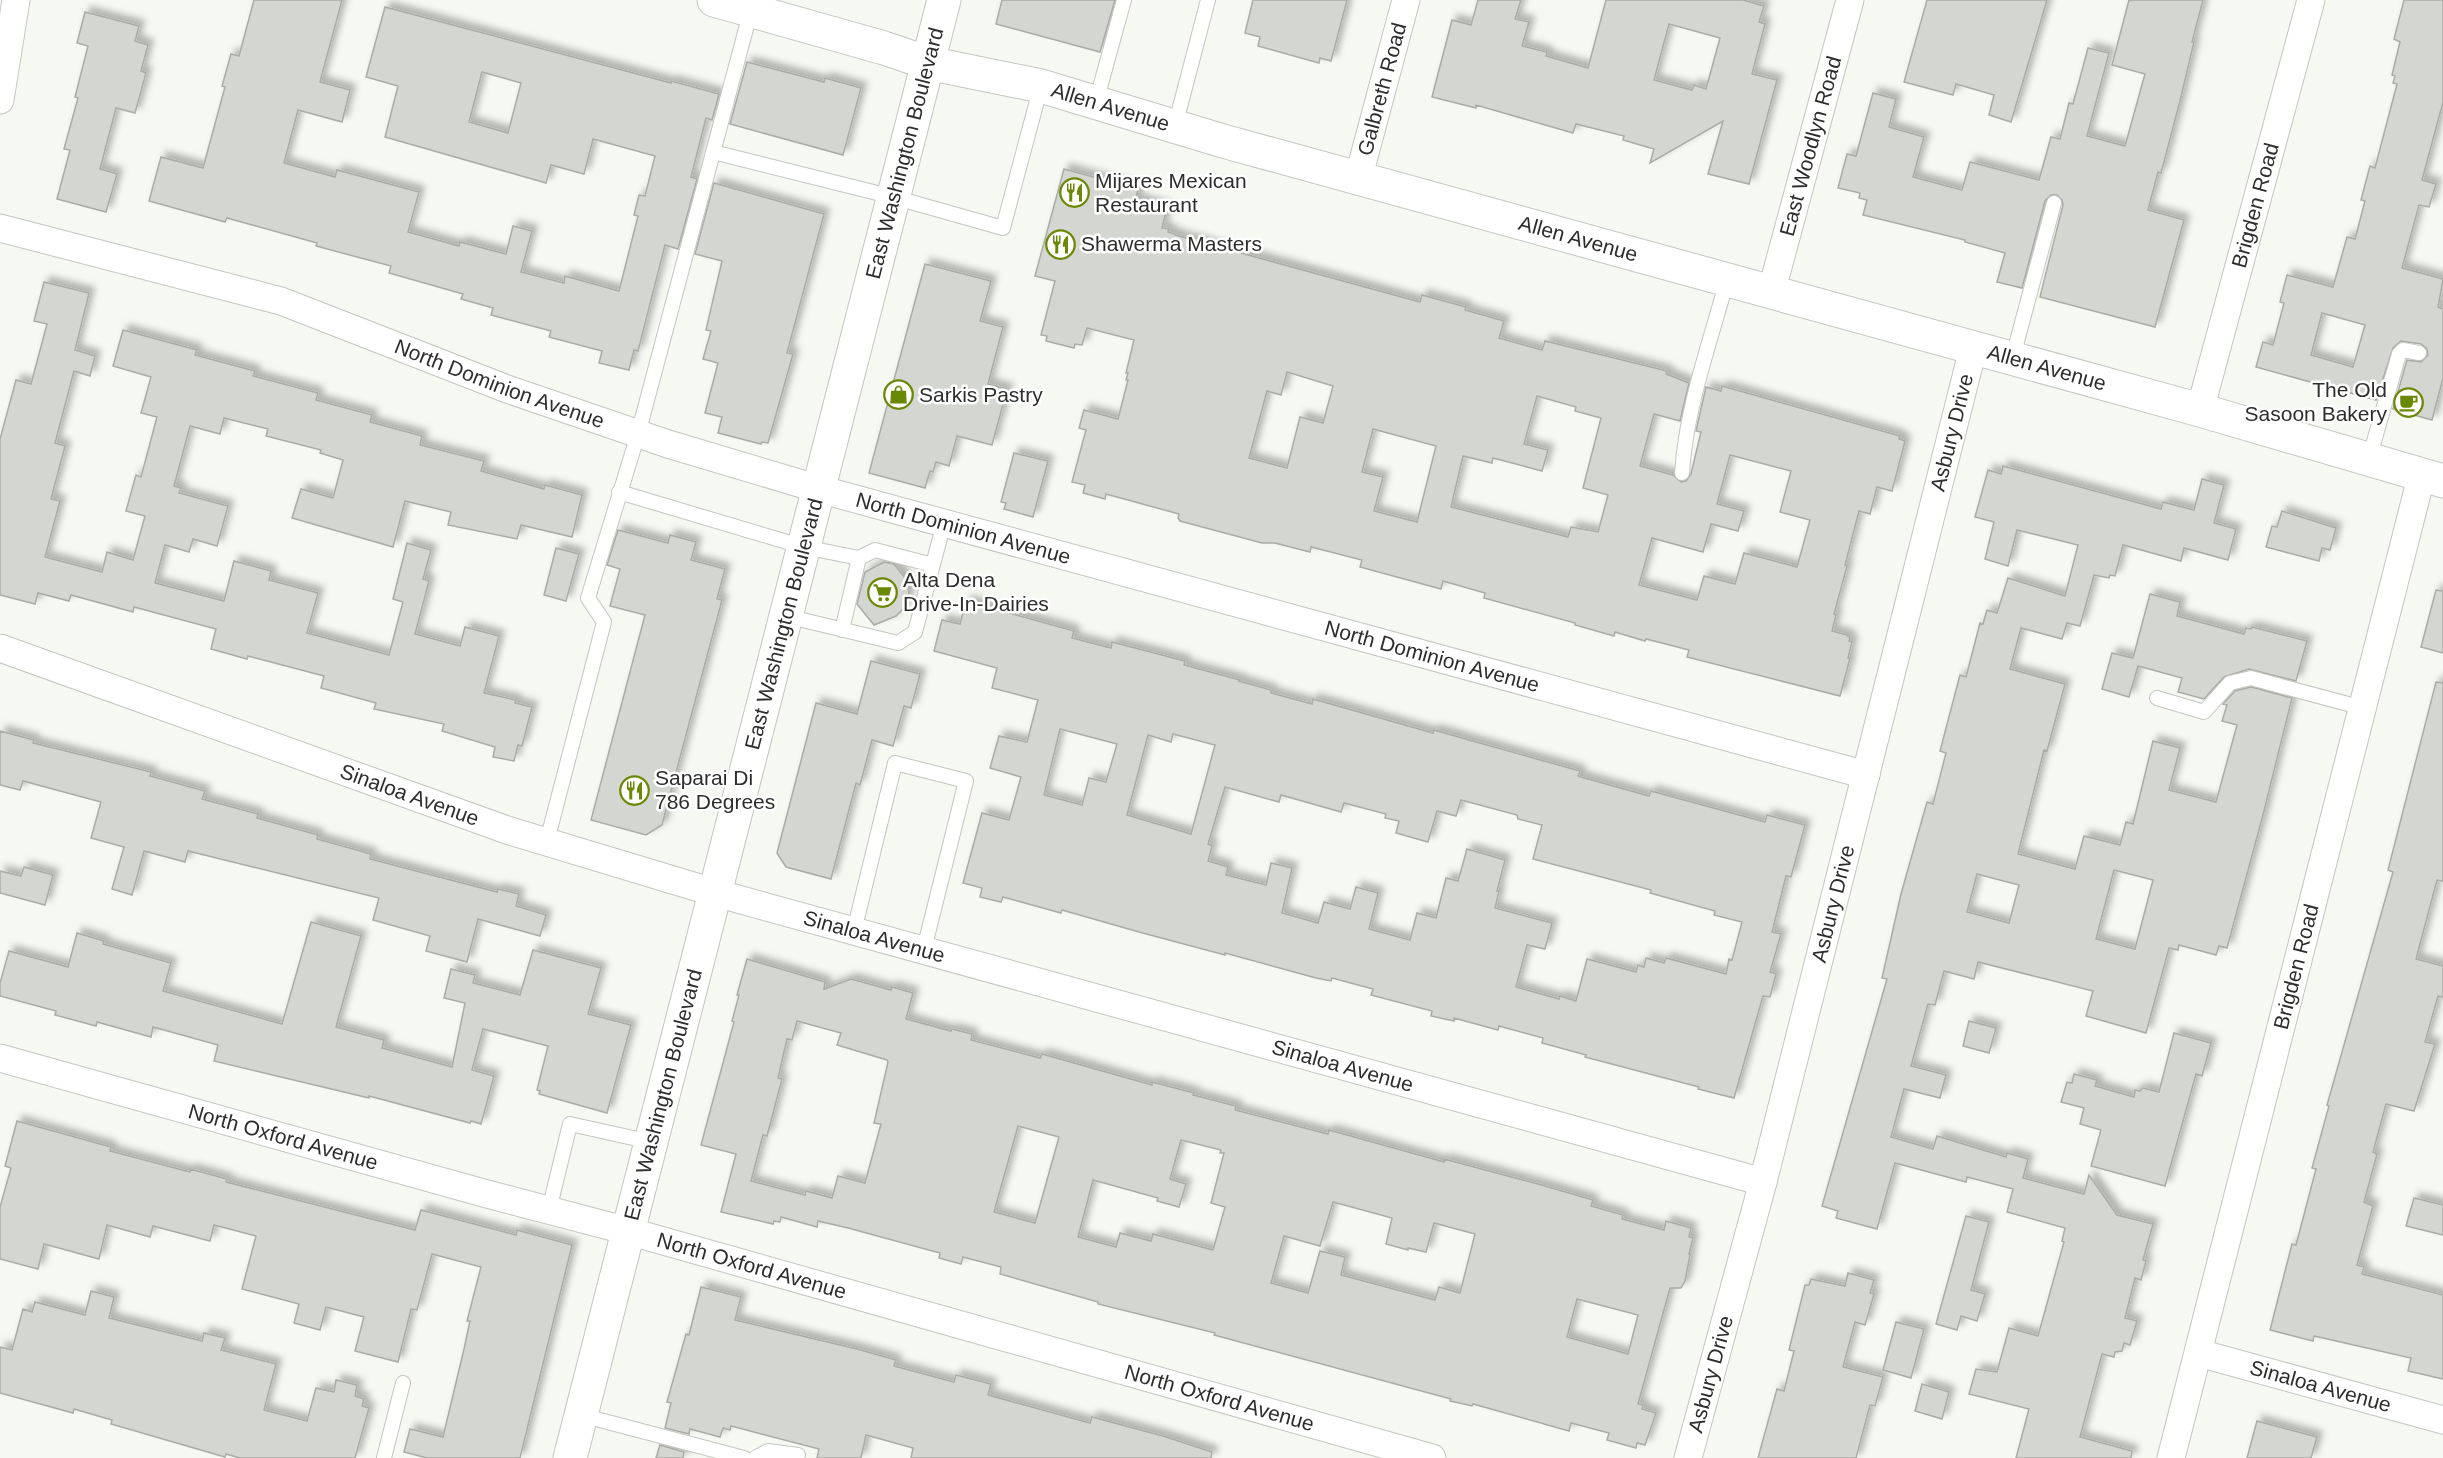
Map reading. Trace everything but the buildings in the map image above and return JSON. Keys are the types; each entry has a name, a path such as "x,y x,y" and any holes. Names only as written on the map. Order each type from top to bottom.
{"street":[{"path":"0,100 16,0"},
{"name":"Allen Avenue","path":"714,0 928,63 1041,86 1358,178 2200,410 2433,478"},
{"name":"East Washington Boulevard","path":"570,1458 944,0"},
{"name":"Galbreth Road","path":"1358,178 1406,0"},
{"name":"East Woodlyn Road","path":"1771,293 1850,0"},
{"name":"Brigden Road","path":"2200,410 2311,0"},
{"name":"North Dominion Avenue","path":"0,228 281,301 507,389 638,434 819,489 1866,775"},
{"name":"Asbury Drive","path":"1688,1458 1763,1182 1973,349"},
{"name":"Brigden Road","path":"2171,1458 2363,708 2433,478"},
{"name":"Sinaloa Avenue","path":"0,648 499,827 716,893 1763,1182"},
{"name":"North Oxford Avenue","path":"0,1058 628,1231 1432,1458"},
{"name":"Sinaloa Avenue","path":"2199,1353 2443,1420"}],"lane":[{"path":"1096,102 1124,0"},
{"path":"1175,126 1208,0"},
{"path":"547,841 604,622 588,598 638,434 751,10"},
{"path":"712,152 893,197 1003,228 1041,86"},
{"path":"2012,360 2054,203"},
{"path":"1682,474 1684,449 1694,405 1727,280"},
{"path":"2368,459 2399,354 2403,350 2419,353"},
{"path":"619,492 804,547 859,558 875,550 933,566"},
{"path":"786,616 898,644 915,632 944,523"},
{"path":"842,630 859,558"},
{"path":"2157,698 2204,712 2230,683 2251,678 2363,708"},
{"path":"854,931 895,763 966,781 924,949"},
{"path":"549,1210 570,1124 651,1143"},
{"path":"384,1458 403,1383"},
{"path":"581,1415 744,1458"},
{"path":"755,1458 768,1451 798,1455"}],"place":[{"name":"Mijares Mexican Restaurant","path":"1074,193"},
{"name":"Shawerma Masters","path":"1060,244"},
{"name":"Sarkis Pastry","path":"898,395"},
{"name":"The Old Sasoon Bakery","path":"2408,402"},
{"name":"Alta Dena Drive-In-Dairies","path":"882,592"},
{"name":"Saparai Di 786 Degrees","path":"634,790"}]}
